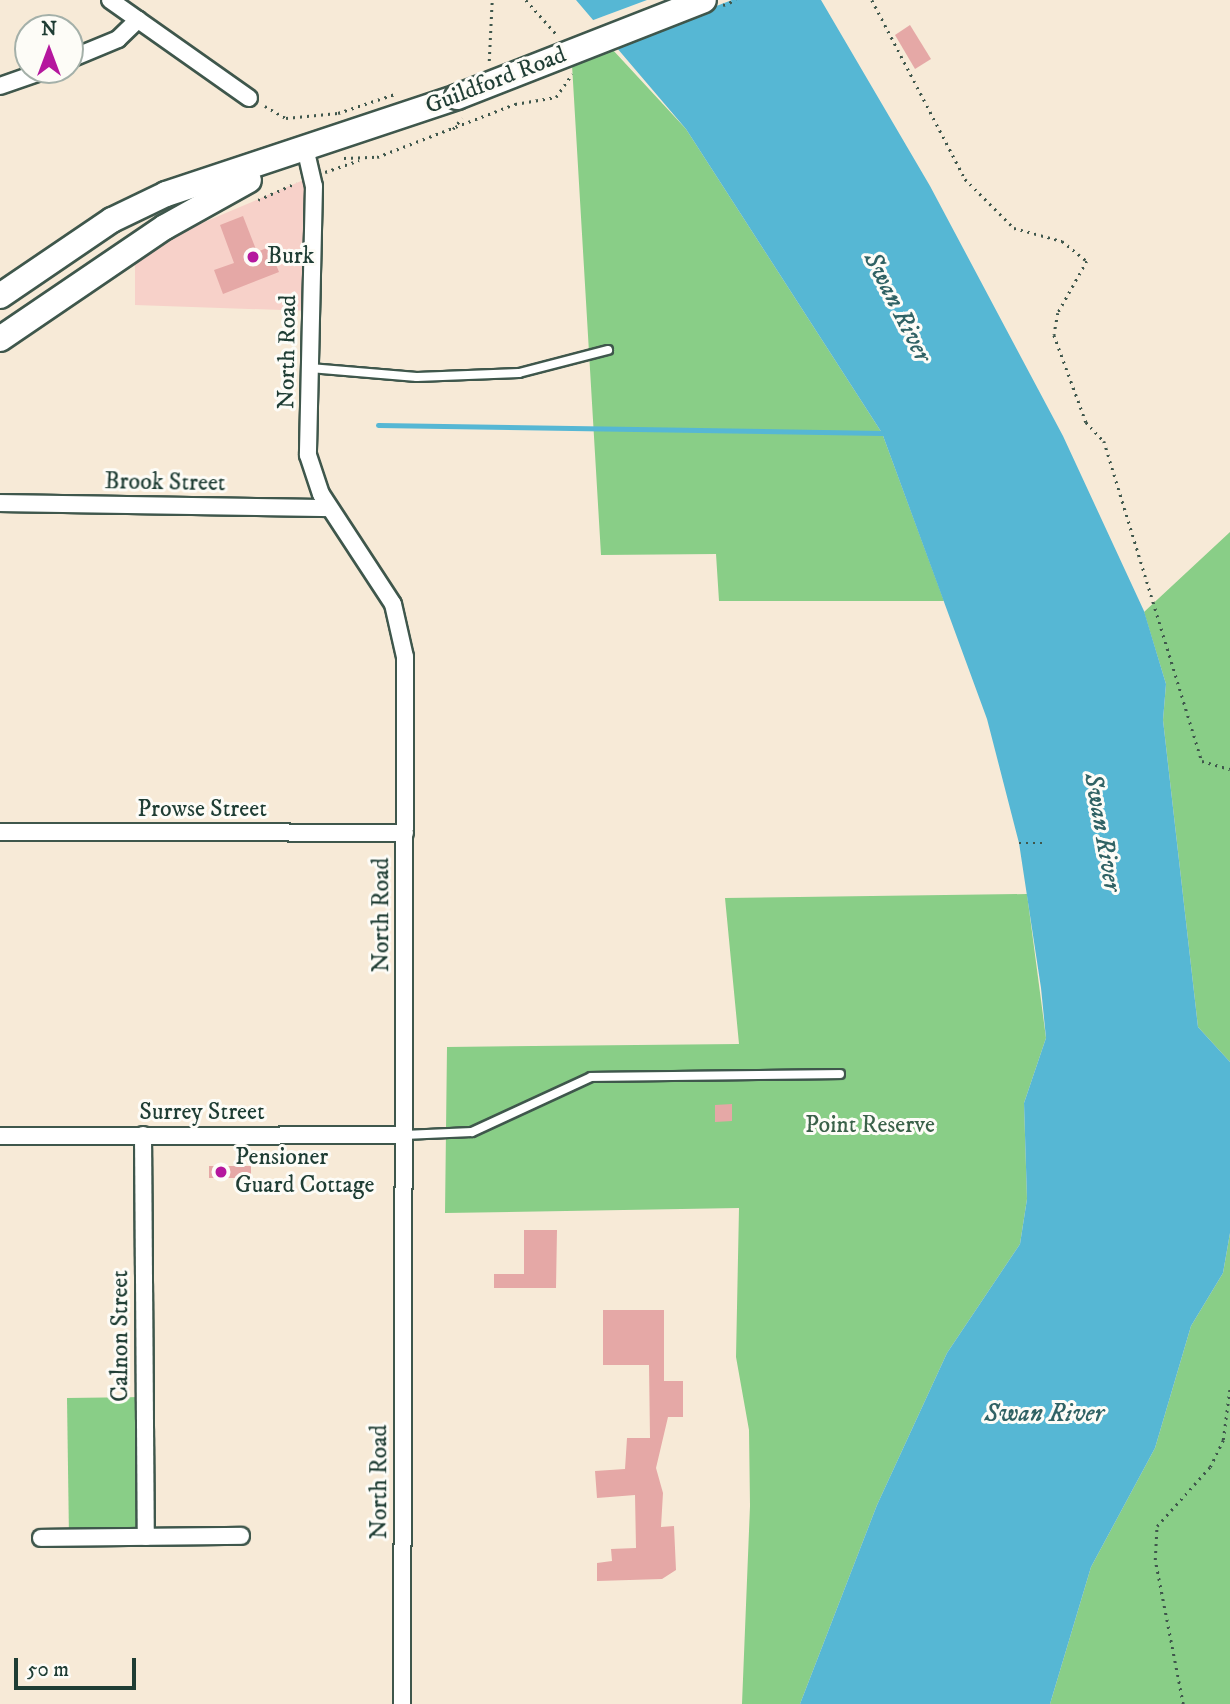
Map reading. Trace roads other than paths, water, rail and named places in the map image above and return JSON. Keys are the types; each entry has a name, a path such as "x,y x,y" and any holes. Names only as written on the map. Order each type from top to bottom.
{"highway":[{"name":"Guildford Road","path":"0,296 112,220 166,194 296,155 457,97 704,0"},
{"name":"Guildford Road","path":"0,339 165,227 296,155"}],"street":[{"path":"110,0 249,98"},
{"path":"84,54 118,38 138,20"},
{"name":"North Road","path":"296,155 314,186 308,455 329,508 386,589 402,637 405,833 402,1704"},
{"name":"Brook Street","path":"0,503 329,508"},
{"name":"Prowse Street","path":"0,832 405,833"},
{"name":"Surrey Street","path":"0,1136 404,1135"},
{"name":"Calnon Street","path":"143,1136 146,1537"},
{"path":"41,1538 242,1536"}],"lane":[{"path":"310,368 417,377 519,373 608,350"},
{"path":"404,1135 472,1132 591,1077 840,1074"}],"water":[{"name":"Swan River","path":"576,0 821,0 930,186 1063,436 1144,611 1166,684 1163,720 1198,1027 1230,1062 1230,1233 1223,1273 1191,1326 1155,1448 1091,1567 1050,1704 800,1704 877,1505 947,1353 1020,1244 1027,1199 1024,1103 1046,1038 1041,988 1019,843 987,719 882,433 686,129"}],"waterway":[{"path":"378,425 882,433"}],"place":[{"name":"Burk","path":"253,257"},
{"name":"Pensioner Guard Cottage","path":"221,1172"}],"park label":[{"name":"Point Reserve","path":"870,1126"}]}
